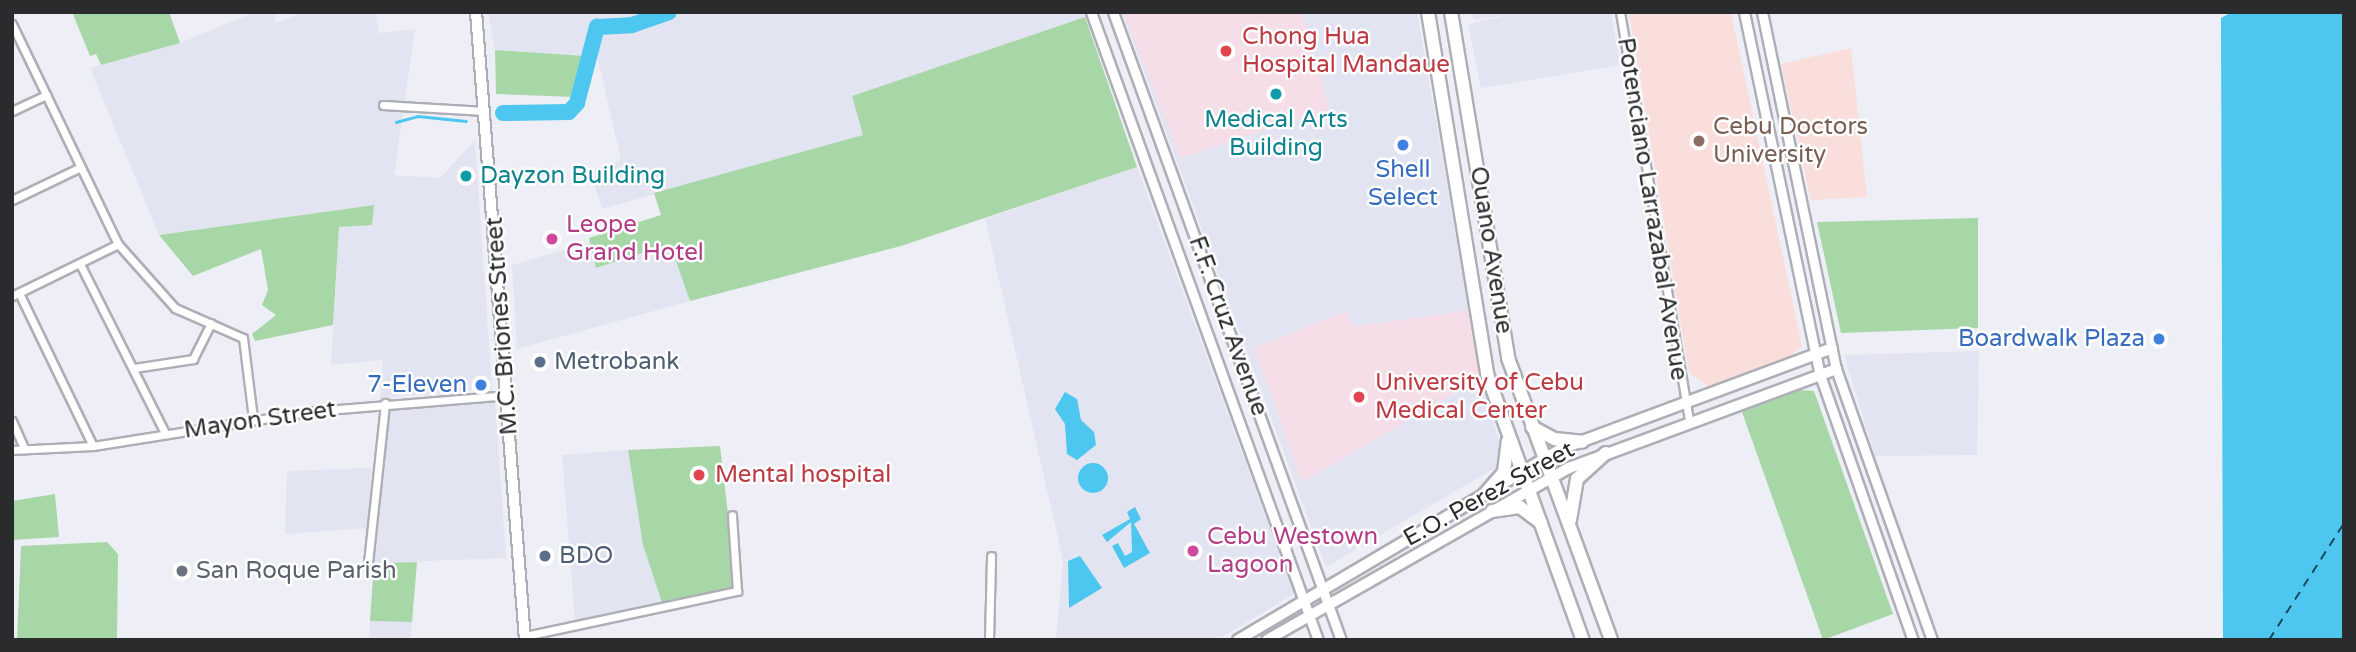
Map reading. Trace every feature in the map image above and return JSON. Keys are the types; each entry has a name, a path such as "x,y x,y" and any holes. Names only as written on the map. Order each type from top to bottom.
{"highway":[{"name":"Ouano Avenue","path":"1428,12 1487,374 1583,640"},
{"name":"Ouano Avenue","path":"1451,12 1508,358 1611,640"},
{"path":"1449,141 1472,135"},
{"path":"1485,494 1507,463 1505,423"},
{"path":"1532,427 1582,442"},
{"path":"1573,537 1573,489 1606,453"},
{"path":"1492,512 1520,507 1542,525"}],"main road":[{"name":"M.C. Briones Street","path":"477,12 525,638"},
{"name":"E.O. Perez Street","path":"1238,640 1544,460 1582,442 1684,406 1832,348"},
{"name":"E.O. Perez Street","path":"1267,640 1551,478 1606,453 1836,369"}],"street":[{"name":"F.F. Cruz Avenue","path":"1091,12 1318,640"},
{"name":"F.F. Cruz Avenue","path":"1113,12 1341,640"},
{"name":"Potenciano Larrazabal Avenue","path":"1620,12 1684,406 1689,422"},
{"path":"1744,12 1821,375 1913,640"},
{"path":"1762,12 1836,369 1931,640"},
{"path":"12,24 15,36 118,244 175,308 243,338 253,418"},
{"path":"12,111 46,95"},
{"path":"383,105 485,111"},
{"path":"12,200 81,167"},
{"path":"93,446 16,294 118,244"},
{"path":"80,264 165,433"},
{"path":"134,368 193,359 211,323"},
{"name":"Mayon Street","path":"12,450 93,446 253,418 384,403 508,395"},
{"path":"368,562 384,403"},
{"path":"12,421 24,448"},
{"path":"525,638 737,592 732,515"},
{"path":"989,640 990,556"}],"shaded area":[{"path":"256,12 274,12 276,23 303,12 375,12 379,33 415,29 394,175 440,178 475,140 492,389 380,398 383,360 331,365 339,227 373,205 159,235 90,68 180,43"},
{"path":"488,12 636,12 636,25 678,12 1083,12 1085,17 852,96 864,135 602,209 590,171 621,160 593,38 632,26 592,26 585,56 495,50"},
{"path":"1122,12 1417,12 1481,378 1505,462 1326,567"},
{"name":"Chong Hua Hospital Mandaue","path":"1123,12 1302,12 1329,109 1181,158"},
{"path":"1472,12 1611,12 1620,65 1481,88 1468,24 1516,13 1474,20"},
{"path":"1629,12 1731,12 1802,346 1787,360 1710,387 1689,373"},
{"path":"1851,48 1867,197 1811,200 1781,64"},
{"path":"1137,167 1294,594 1217,640 1056,640 1063,560 985,219"},
{"path":"590,242 597,268 671,244 690,301 517,349 512,265"},
{"name":"University of Cebu Medical Center","path":"1469,310 1481,378 1302,482 1254,348 1347,311 1353,327"},
{"path":"1979,351 1977,455 1875,456 1844,355"},
{"path":"495,401 506,558 374,563 381,409"},
{"path":"628,450 643,545 663,606 575,621 562,455"},
{"path":"371,468 369,528 285,534 287,471"},
{"path":"370,621 412,622 411,640 369,640"}],"green space":[{"path":"72,12 169,12 180,43 101,65 96,54 90,56"},
{"path":"1085,17 1137,167 901,246 690,301 670,244 596,268 589,238 661,215 654,193 863,135 852,96"},
{"path":"495,50 585,56 574,97 496,94"},
{"path":"374,205 372,225 339,227 333,325 255,341 252,334 276,315 262,305 268,290 261,249 193,276 159,235"},
{"path":"1978,218 1978,328 1841,333 1817,222"},
{"path":"1801,390 1814,391 1893,614 1823,640 1742,412"},
{"path":"720,446 736,582 732,590 663,606 643,545 628,450"},
{"path":"55,494 59,537 12,540 12,501"},
{"path":"107,542 118,554 117,640 17,640 21,546"},
{"path":"417,562 412,622 370,621 374,563"}],"water":[{"path":"2232,12 2344,12 2344,640 2223,640 2221,18"},
{"path":"1065,392 1077,399 1081,420 1094,432 1096,445 1077,460 1067,454 1065,424 1055,409"},
{"path":"1093,463 1099,464 1107,472 1107,484 1099,492 1093,493 1087,492 1079,484 1078,478 1079,472 1087,464"},
{"path":"1135,507 1141,519 1134,524 1150,553 1124,568 1112,546 1118,543 1125,556 1132,552 1131,522 1107,542 1102,535 1130,519 1127,512"},
{"path":"1080,556 1102,588 1069,608 1068,561"}],"waterway":[{"path":"503,113 569,112 577,103 597,27 632,25 669,12"},
{"path":"396,122 418,116 466,121"}],"ferry route":[{"path":"2269,640 2344,523"}],"place":[{"name":"Chong Hua Hospital Mandaue","path":"1226,51"},
{"name":"Medical Arts Building","path":"1276,94"},
{"name":"Cebu Doctors University","path":"1699,141"},
{"name":"Shell Select","path":"1403,145"},
{"name":"Dayzon Building","path":"466,176"},
{"name":"Leope Grand Hotel","path":"552,239"},
{"name":"Boardwalk Plaza","path":"2159,339"},
{"name":"Metrobank","path":"540,362"},
{"name":"7-Eleven","path":"481,385"},
{"name":"University of Cebu Medical Center","path":"1359,397"},
{"name":"Mental hospital","path":"699,475"},
{"name":"Cebu Westown Lagoon","path":"1193,551"},
{"name":"BDO","path":"545,556"},
{"name":"San Roque Parish","path":"182,571"}]}
